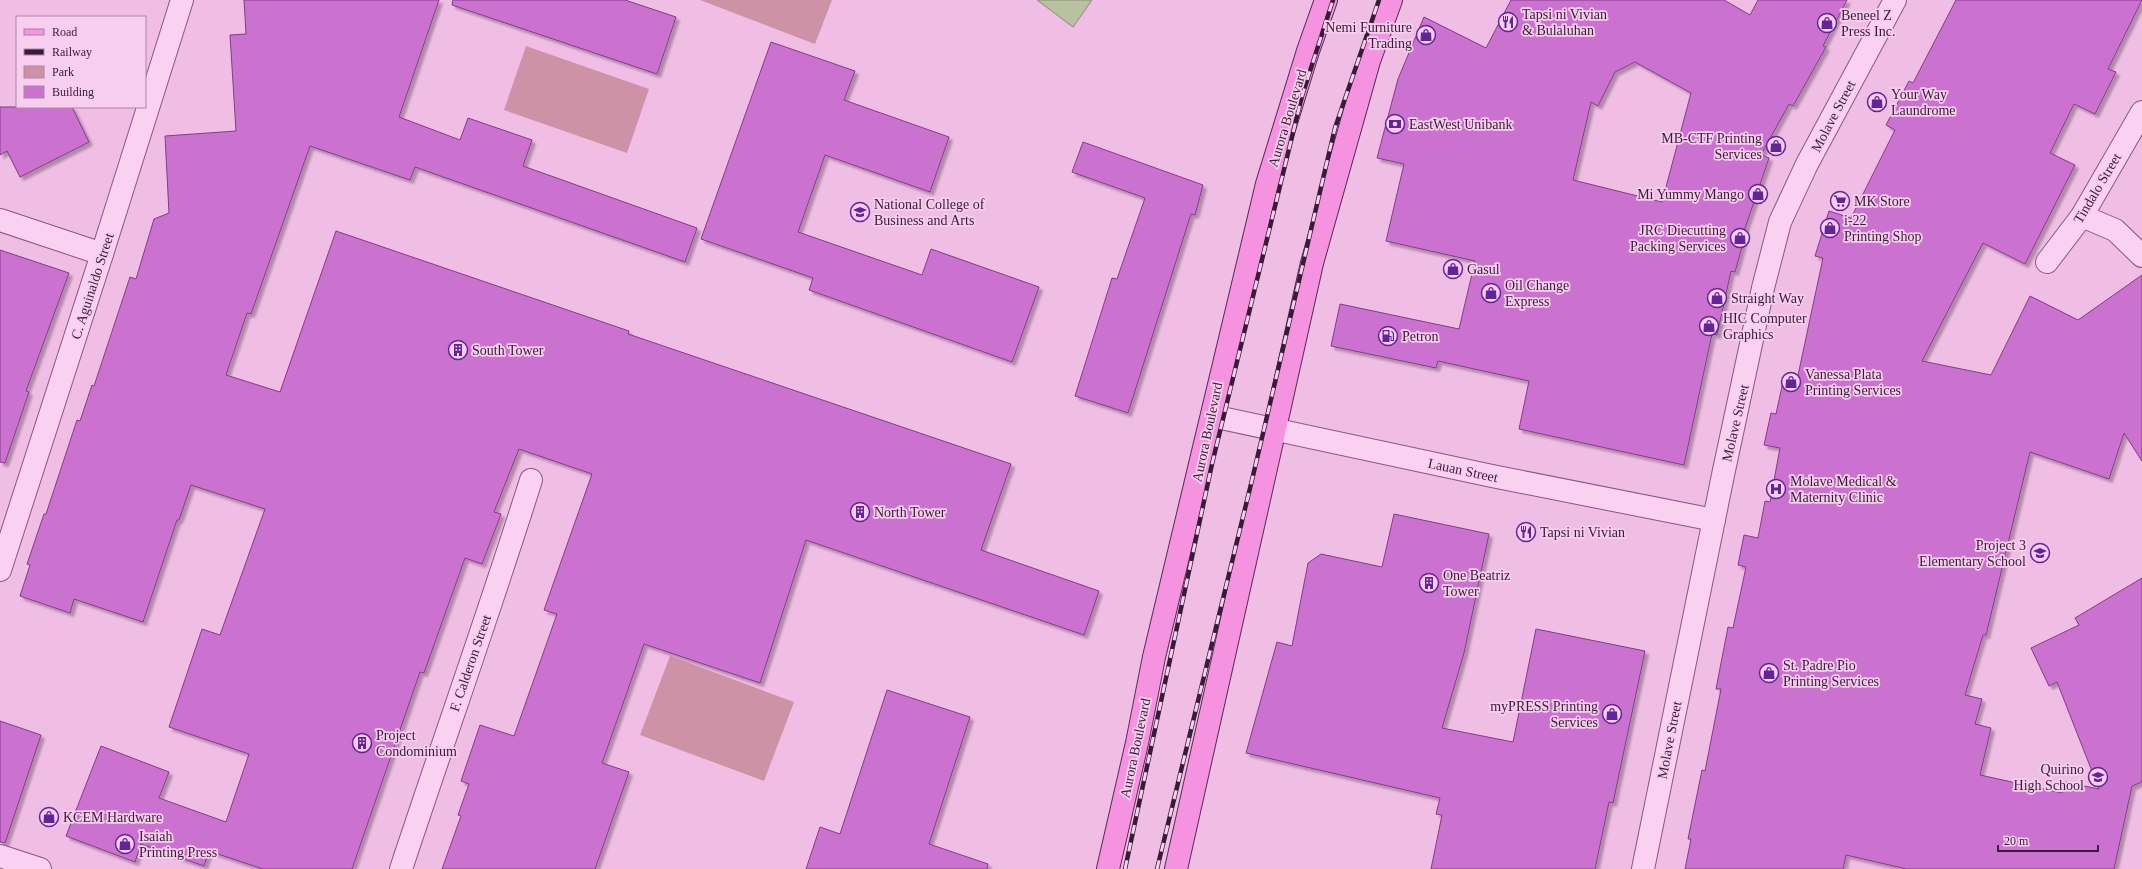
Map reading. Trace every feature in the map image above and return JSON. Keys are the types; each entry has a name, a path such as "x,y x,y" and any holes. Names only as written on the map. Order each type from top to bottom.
{"main road":[{"name":"Aurora Boulevard","path":"1108,869 1137,743 1154,657 1212,416 1217,384 1267,184 1308,51 1326,0"},
{"path":"1176,869 1276,431 1312,262 1369,61 1391,0"}],"street":[{"name":"C. Aguinaldo Street","path":"0,570 8,524 102,254 182,0"},
{"name":"Molave Street","path":"1643,869 1714,520 1764,288 1780,222 1807,164 1895,0"},
{"name":"Tindalo Street","path":"2047,262 2082,216 2142,112"},
{"path":"2082,216 2115,230 2142,256"},
{"path":"0,220 102,254"},
{"name":"Lauan Street","path":"1212,416 1276,431 1714,520"},
{"name":"F. Calderon Street","path":"401,869 455,705 501,574 531,480"},
{"path":"0,856 40,869"}],"green space":[{"path":"700,0 832,0 815,44"},
{"path":"526,46 649,89 627,153 504,110"},
{"path":"670,656 794,702 764,781 640,735"}],"shaded area":[{"path":"1037,0 1092,0 1073,27"}],"building":[{"path":"244,0 439,0 399,117 460,140 468,118 532,140 523,166 697,228 685,262 415,167 410,180 310,146 251,314 247,313 226,375 280,392 336,231 629,331 628,334 1011,464 981,550 1099,591 1084,635 806,540 760,683 644,644 602,763 629,772 595,869 442,869 461,816 458,815 469,784 461,781 480,725 514,736 557,614 544,610 592,474 519,449 494,512 501,514 482,564 465,558 424,673 420,672 352,869 263,869 209,851 204,866 141,844 135,862 66,836 101,746 169,772 159,798 226,822 249,754 169,727 202,629 220,635 265,509 191,485 179,520 177,520 143,622 74,599 70,613 20,596 30,565 27,564 44,514 46,514 77,420 80,421 92,385 94,386 130,277 136,279 154,219 169,213 165,136 236,131 230,35 246,34"},
{"path":"453,0 625,0 676,17 657,74 452,5"},
{"path":"1511,0 1724,0 1750,15 1758,0 1847,0 1823,46 1826,47 1793,106 1789,104 1761,155 1769,158 1744,231 1746,232 1735,272 1731,271 1717,335 1712,334 1684,465 1519,429 1529,381 1438,361 1436,368 1331,346 1340,304 1459,329 1475,261 1386,241 1404,164 1377,158 1398,79 1424,17 1486,48","holes":["1635,62 1691,93 1662,202 1573,180 1591,102 1598,106 1615,72"]},
{"path":"1956,0 2142,0 2108,69 2116,72 2095,114 2074,104 2050,153 2075,165 2025,264 1983,243 1922,361 1991,375 2030,296 2078,320 2142,275 2142,461 2124,433 2109,479 2030,452 1986,635 1983,635 1965,695 1982,699 1975,724 1991,728 1980,775 2062,793 2065,782 2099,789 2057,682 2049,686 2031,648 2079,625 2075,618 2142,578 2142,782 2132,786 2114,869 1907,869 1846,855 1843,869 1685,869 1691,839 1688,839 1702,770 1705,771 1721,689 1716,689 1728,627 1733,628 1746,567 1738,565 1744,535 1758,538 1765,501 1770,502 1780,448 1764,445 1771,413 1776,414 1784,377 1797,380 1823,258 1815,256 1829,211 1851,218 1895,130 1886,125 1909,81 1913,83"},
{"path":"771,42 855,71 844,100 949,137 930,192 825,155 798,232 922,275 931,249 1039,287 1012,362 809,290 813,278 701,239"},
{"path":"0,107 72,108 89,142 20,177 7,151 0,155"},
{"path":"1083,142 1203,185 1195,215 1191,214 1128,413 1075,396 1112,278 1117,279 1145,198 1072,172"},
{"path":"0,250 69,273 26,391 29,392 5,463 0,462"},
{"path":"1394,514 1489,534 1464,653 1442,728 1513,742 1536,629 1645,651 1613,803 1609,802 1595,869 1431,869 1442,815 1436,814 1440,798 1246,753 1277,642 1292,646 1308,563 1321,554 1382,567"},
{"path":"887,690 970,717 929,844 988,864 987,869 806,869 820,827 840,834"},
{"path":"0,721 41,735 5,843 0,842"}],"railway":[{"path":"1125,869 1212,464 1302,96 1333,0"},
{"path":"1157,869 1252,480 1335,128 1379,0"}],"place":[{"name":"Tapsi ni Vivian & Bulaluhan","path":"1508,22"},
{"name":"Beneel Z Press Inc.","path":"1827,23"},
{"name":"Nemi Furniture Trading","path":"1426,35"},
{"name":"Your Way Laundrome","path":"1877,102"},
{"name":"EastWest Unibank","path":"1395,124"},
{"name":"MB-CTF Printing Services","path":"1776,146"},
{"name":"Mi Yummy Mango","path":"1758,194"},
{"name":"MK Store","path":"1840,201"},
{"name":"National College of Business and Arts","path":"860,212"},
{"name":"i-22 Printing Shop","path":"1830,228"},
{"name":"JRC Diecutting Packing Services","path":"1740,238"},
{"name":"Gasul","path":"1453,269"},
{"name":"Oil Change Express","path":"1491,293"},
{"name":"Straight Way","path":"1717,298"},
{"name":"HIC Computer Graphics","path":"1709,326"},
{"name":"Petron","path":"1388,336"},
{"name":"South Tower","path":"458,350"},
{"name":"Vanessa Plata Printing Services","path":"1791,382"},
{"name":"Molave Medical & Maternity Clinic","path":"1776,489"},
{"name":"North Tower","path":"860,512"},
{"name":"Tapsi ni Vivian","path":"1526,532"},
{"name":"Project 3 Elementary School","path":"2040,553"},
{"name":"One Beatriz Tower","path":"1429,583"},
{"name":"St. Padre Pio Printing Services","path":"1769,673"},
{"name":"myPRESS Printing Services","path":"1612,714"},
{"name":"Project Condominium","path":"362,743"},
{"name":"Quirino High School","path":"2098,777"},
{"name":"KCEM Hardware","path":"49,817"},
{"name":"Isaiah Printing Press","path":"125,844"}]}
